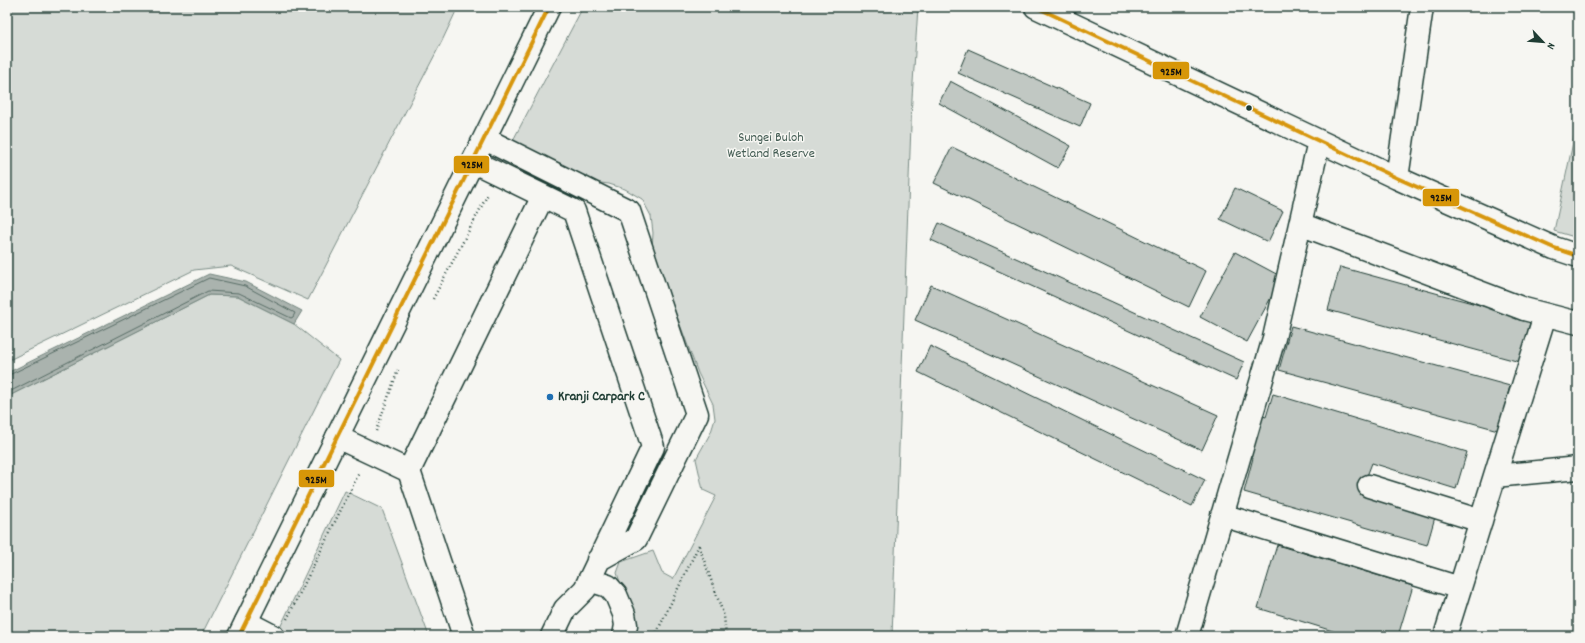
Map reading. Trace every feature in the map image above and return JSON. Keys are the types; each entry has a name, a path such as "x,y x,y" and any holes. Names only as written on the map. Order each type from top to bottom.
{"main road":[{"path":"279,629 242,629 474,162 549,7"},
{"path":"1397,178 1422,7"},
{"path":"1044,9 1397,178 1554,248 1578,256"},
{"path":"485,139 629,211 697,414 636,539 598,560"},
{"path":"1187,636 1274,338 1319,141"},
{"path":"474,162 574,211 653,447 589,580 584,589 565,609 552,636"},
{"path":"464,636 408,471 543,196"},
{"path":"1300,224 1524,309 1578,323"},
{"path":"1445,636 1545,315"},
{"path":"337,437 408,471"},
{"path":"1495,476 1578,468"},
{"path":"1369,486 1481,521"},
{"path":"1222,515 1460,588"},
{"path":"589,580 608,586 616,595 624,614 626,625 624,636"}],"path":[{"path":"432,300 499,174"},
{"path":"279,629 369,452 400,363"},
{"path":"655,636 699,545 724,616 726,636"}],"green space":[{"path":"7,7 458,7 442,41 308,300 231,266 194,270 7,361"},
{"name":"Sungei Buloh Wetland Reserve","path":"583,7 918,7 912,98 892,636 638,636 617,573 621,562 653,551 662,573 673,579 716,496 703,490 696,459 711,432 715,419 713,404 698,373 652,249 653,233 651,216 642,199 625,189 609,184 593,182 510,146"},
{"path":"1578,119 1578,238 1554,231"},
{"path":"209,295 238,296 294,324 339,360 201,636 7,636 7,397"},
{"path":"345,491 382,509 429,636 276,636"}],"water":[{"path":"209,274 246,282 302,311 294,324 238,296 209,295 7,397 7,373"}],"building":[{"path":"968,49 1090,103 1080,127 958,73"},
{"path":"950,81 1071,146 1058,168 939,103"},
{"path":"952,147 1206,271 1189,307 934,183"},
{"path":"1235,188 1283,211 1268,242 1220,219"},
{"path":"939,223 1244,362 1236,380 931,240"},
{"path":"1235,252 1282,277 1247,342 1200,317"},
{"path":"1340,267 1531,319 1520,362 1328,310"},
{"path":"931,285 1218,415 1202,450 915,320"},
{"path":"1291,326 1510,386 1498,430 1279,370"},
{"path":"930,346 1205,480 1192,506 918,372"},
{"path":"1273,394 1467,452 1456,489 1372,463 1362,489 1437,510 1427,545 1244,492 1253,458 1249,456 1263,416 1266,417"},
{"path":"1277,545 1413,586 1398,636 1349,636 1258,608"}],"transit line":[{"name":"925M","path":"239,636 549,7"},
{"name":"925M","path":"1036,7 1397,178 1554,248 1578,256"}],"place":[{"name":"Kranji Carpark C","path":"550,397"}]}
